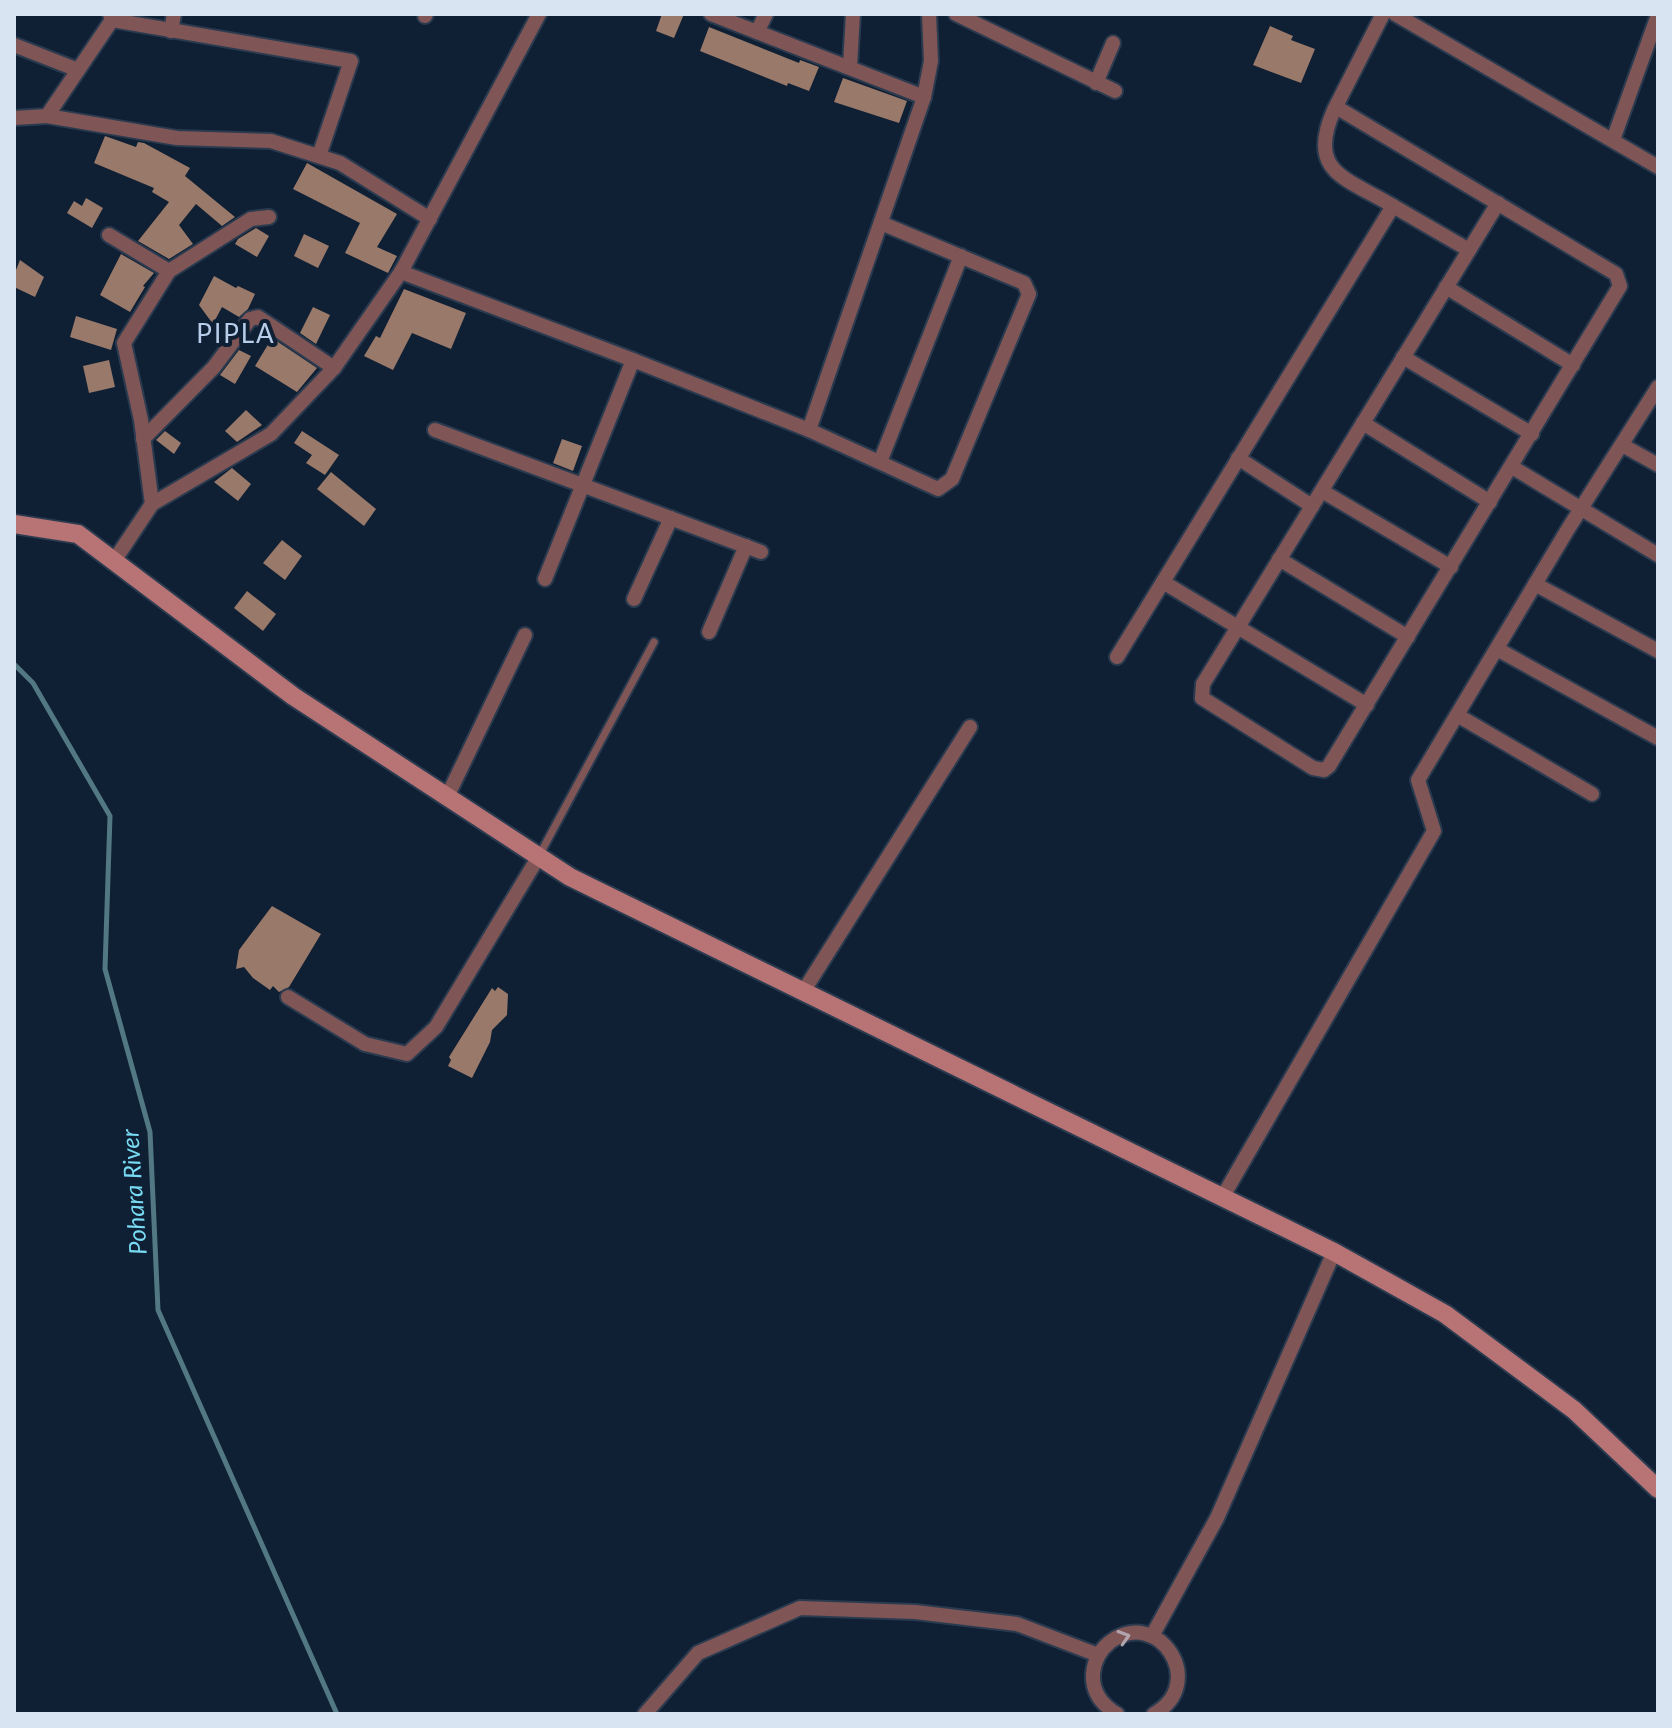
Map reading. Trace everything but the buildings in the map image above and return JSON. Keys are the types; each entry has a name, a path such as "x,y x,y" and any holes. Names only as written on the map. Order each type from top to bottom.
{"street":[{"path":"171,31 174,14"},
{"path":"114,561 152,504 271,434 334,368 401,272 539,14"},
{"path":"711,14 924,97"},
{"path":"757,32 766,14"},
{"path":"850,66 853,14"},
{"path":"809,430 924,97 931,61 929,14"},
{"path":"956,14 1115,91"},
{"path":"1383,14 1336,107 1325,135 1324,156 1331,168 1469,250"},
{"path":"1395,14 1658,167"},
{"path":"1613,140 1658,15"},
{"path":"47,116 111,17 171,31 351,61 319,156"},
{"path":"1096,83 1113,43"},
{"path":"14,45 78,70"},
{"path":"1336,107 1498,203 1616,274 1619,279 1618,292 1329,766 1324,770 1313,768 1202,698 1203,684 1498,203"},
{"path":"14,118 47,116 177,138 271,141 340,163 430,219"},
{"path":"1117,657 1393,206"},
{"path":"152,504 124,343 169,271 251,219 269,217"},
{"path":"401,272 809,430 938,489 952,479 1029,294 1024,283 881,223"},
{"path":"109,235 169,271"},
{"path":"880,462 961,256"},
{"path":"1446,287 1573,365"},
{"path":"143,439 214,367 250,319 258,317 334,368"},
{"path":"1403,357 1532,434"},
{"path":"545,579 633,360"},
{"path":"1222,1198 1434,831 1418,780 1658,387"},
{"path":"1363,423 1490,502"},
{"path":"435,430 761,552"},
{"path":"1622,445 1658,465"},
{"path":"1238,458 1312,506"},
{"path":"1512,467 1658,555"},
{"path":"1322,491 1451,567"},
{"path":"634,599 671,518"},
{"path":"14,524 78,534 293,696 570,877 1334,1252 1445,1314 1574,1410 1655,1480"},
{"path":"709,632 746,546"},
{"path":"1279,559 1408,637"},
{"path":"1163,582 1367,705"},
{"path":"1535,584 1658,651"},
{"path":"447,797 525,635"},
{"path":"1497,649 1658,738"},
{"path":"1457,715 1592,794"},
{"path":"803,992 970,727"},
{"path":"288,997 365,1044 407,1054 436,1027 539,856"},
{"path":"1152,1636 1217,1518 1334,1252"},
{"path":"645,1714 698,1653 800,1608 915,1612 1017,1624 1098,1655"},
{"path":"1117,1714 1099,1698 1093,1684 1093,1669 1106,1645 1127,1633 1152,1636 1164,1644 1173,1655 1178,1669 1178,1684 1172,1698 1154,1714"}],"lane":[{"path":"539,856 654,642"}],"waterway":[{"name":"Pohara River","path":"14,664 33,683 110,816 105,969 150,1132 158,1310 337,1714"}],"district":[{"name":"PIPLA","path":"236,333"}]}
